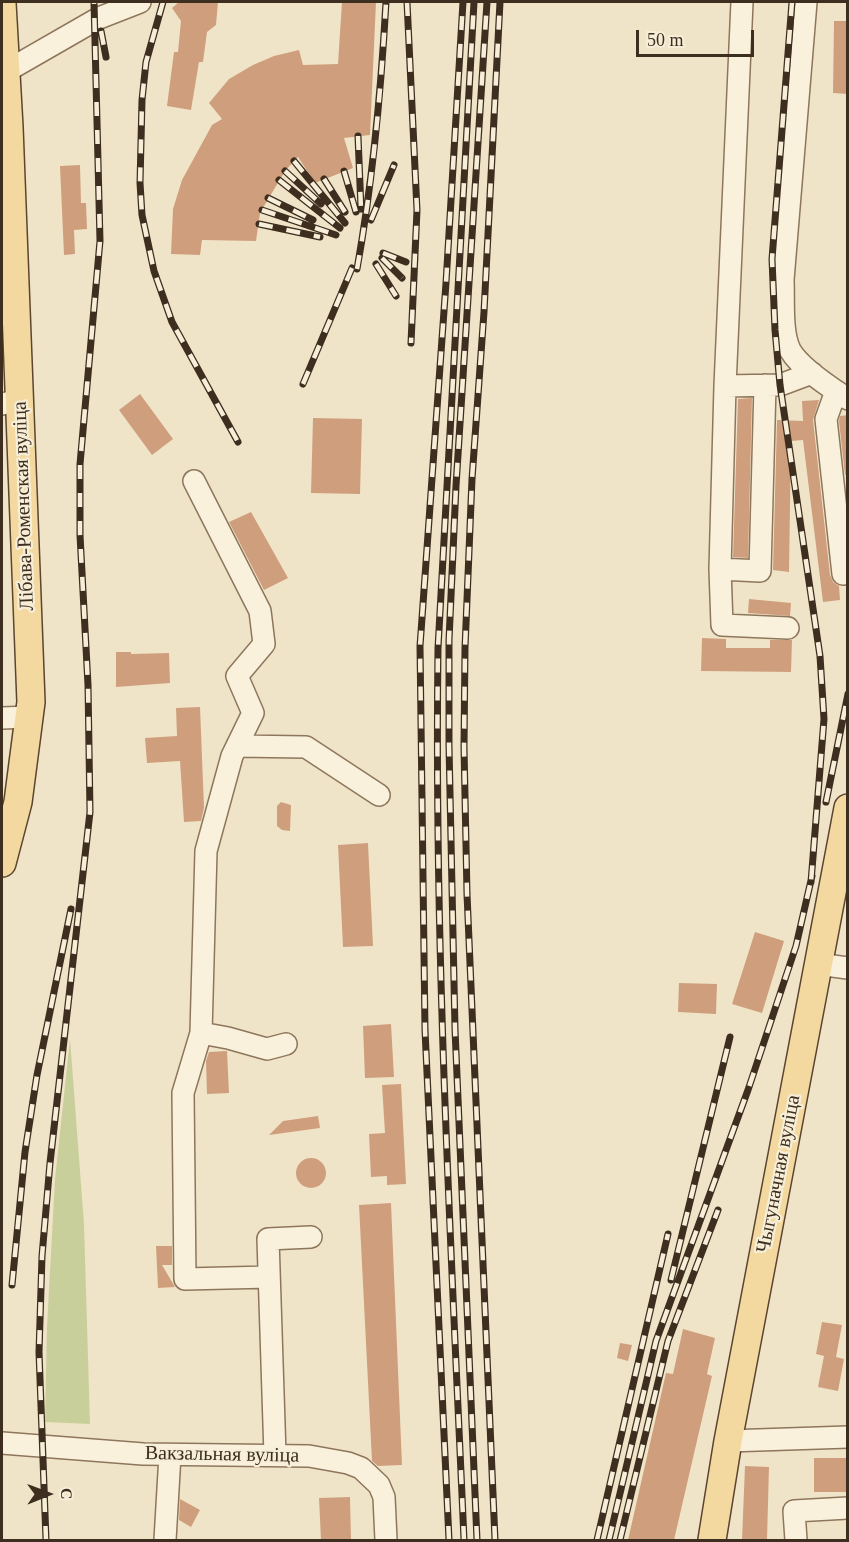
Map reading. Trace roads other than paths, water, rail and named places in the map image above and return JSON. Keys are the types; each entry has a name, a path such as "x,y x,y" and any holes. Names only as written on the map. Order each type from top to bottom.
{"main road":[{"name":"Лібава-Роменская вуліца","path":"2,3 10,402 32,702 18,802 2,863"},
{"name":"Чыгуначная вуліца","path":"712,1540 728,1441 846,821"}],"street":[{"path":"5,72 99,18 140,2"},
{"path":"742,2 725,386 720,569 722,625 788,628"},
{"path":"806,2 783,280 784,324 790,350 812,373 842,395 826,419 843,574"},
{"path":"725,386 780,385 812,373"},
{"path":"720,569 760,571 765,385"},
{"path":"194,481 260,611 264,644 237,676 253,713 232,756 206,850 201,1033 183,1093 185,1278 269,1277"},
{"path":"2,718 30,717"},
{"path":"237,746 306,747 379,795"},
{"path":"818,964 848,968"},
{"path":"201,1033 267,1049 286,1044"},
{"path":"275,1455 268,1239 311,1238"},
{"path":"728,1441 848,1437"},
{"name":"Вакзальная вуліца","path":"2,1443 170,1455 309,1456 348,1463 361,1468 379,1485 384,1497 386,1540"},
{"path":"165,1540 170,1455"},
{"path":"796,1540 794,1511 848,1508"}],"railway":[{"path":"46,1540 39,1352 42,1256 50,1163 90,812 88,685 80,535 80,464 100,241 94,2"},
{"path":"163,2 146,62 142,100 140,183 142,215 154,271 172,322 238,442"},
{"path":"357,269 376,136 386,2"},
{"path":"407,2 417,210 411,343"},
{"path":"449,1540 425,1030 420,646 463,2"},
{"path":"464,1540 441,983 437,760 438,648 474,2"},
{"path":"477,1540 455,1029 449,640 456,486 487,2"},
{"path":"495,1540 467,894 464,747 465,648 472,479 484,312 500,2"},
{"path":"792,2 772,259 780,385 820,656 824,719 811,882"},
{"path":"101,31 106,57"},
{"path":"358,136 361,209"},
{"path":"294,161 345,223"},
{"path":"371,220 394,165"},
{"path":"285,171 321,204"},
{"path":"344,171 356,212"},
{"path":"324,179 345,212"},
{"path":"279,180 340,228"},
{"path":"268,198 313,220"},
{"path":"262,210 336,235"},
{"path":"259,224 320,237"},
{"path":"383,253 406,262"},
{"path":"382,258 402,278"},
{"path":"376,264 396,296"},
{"path":"303,384 352,268"},
{"path":"826,802 848,694"},
{"path":"609,1540 656,1341 748,1090 796,946 812,876"},
{"path":"12,1285 25,1152 37,1075 71,909"},
{"path":"671,1280 730,1037"},
{"path":"620,1540 668,1341 718,1210"},
{"path":"597,1540 668,1234"}]}
